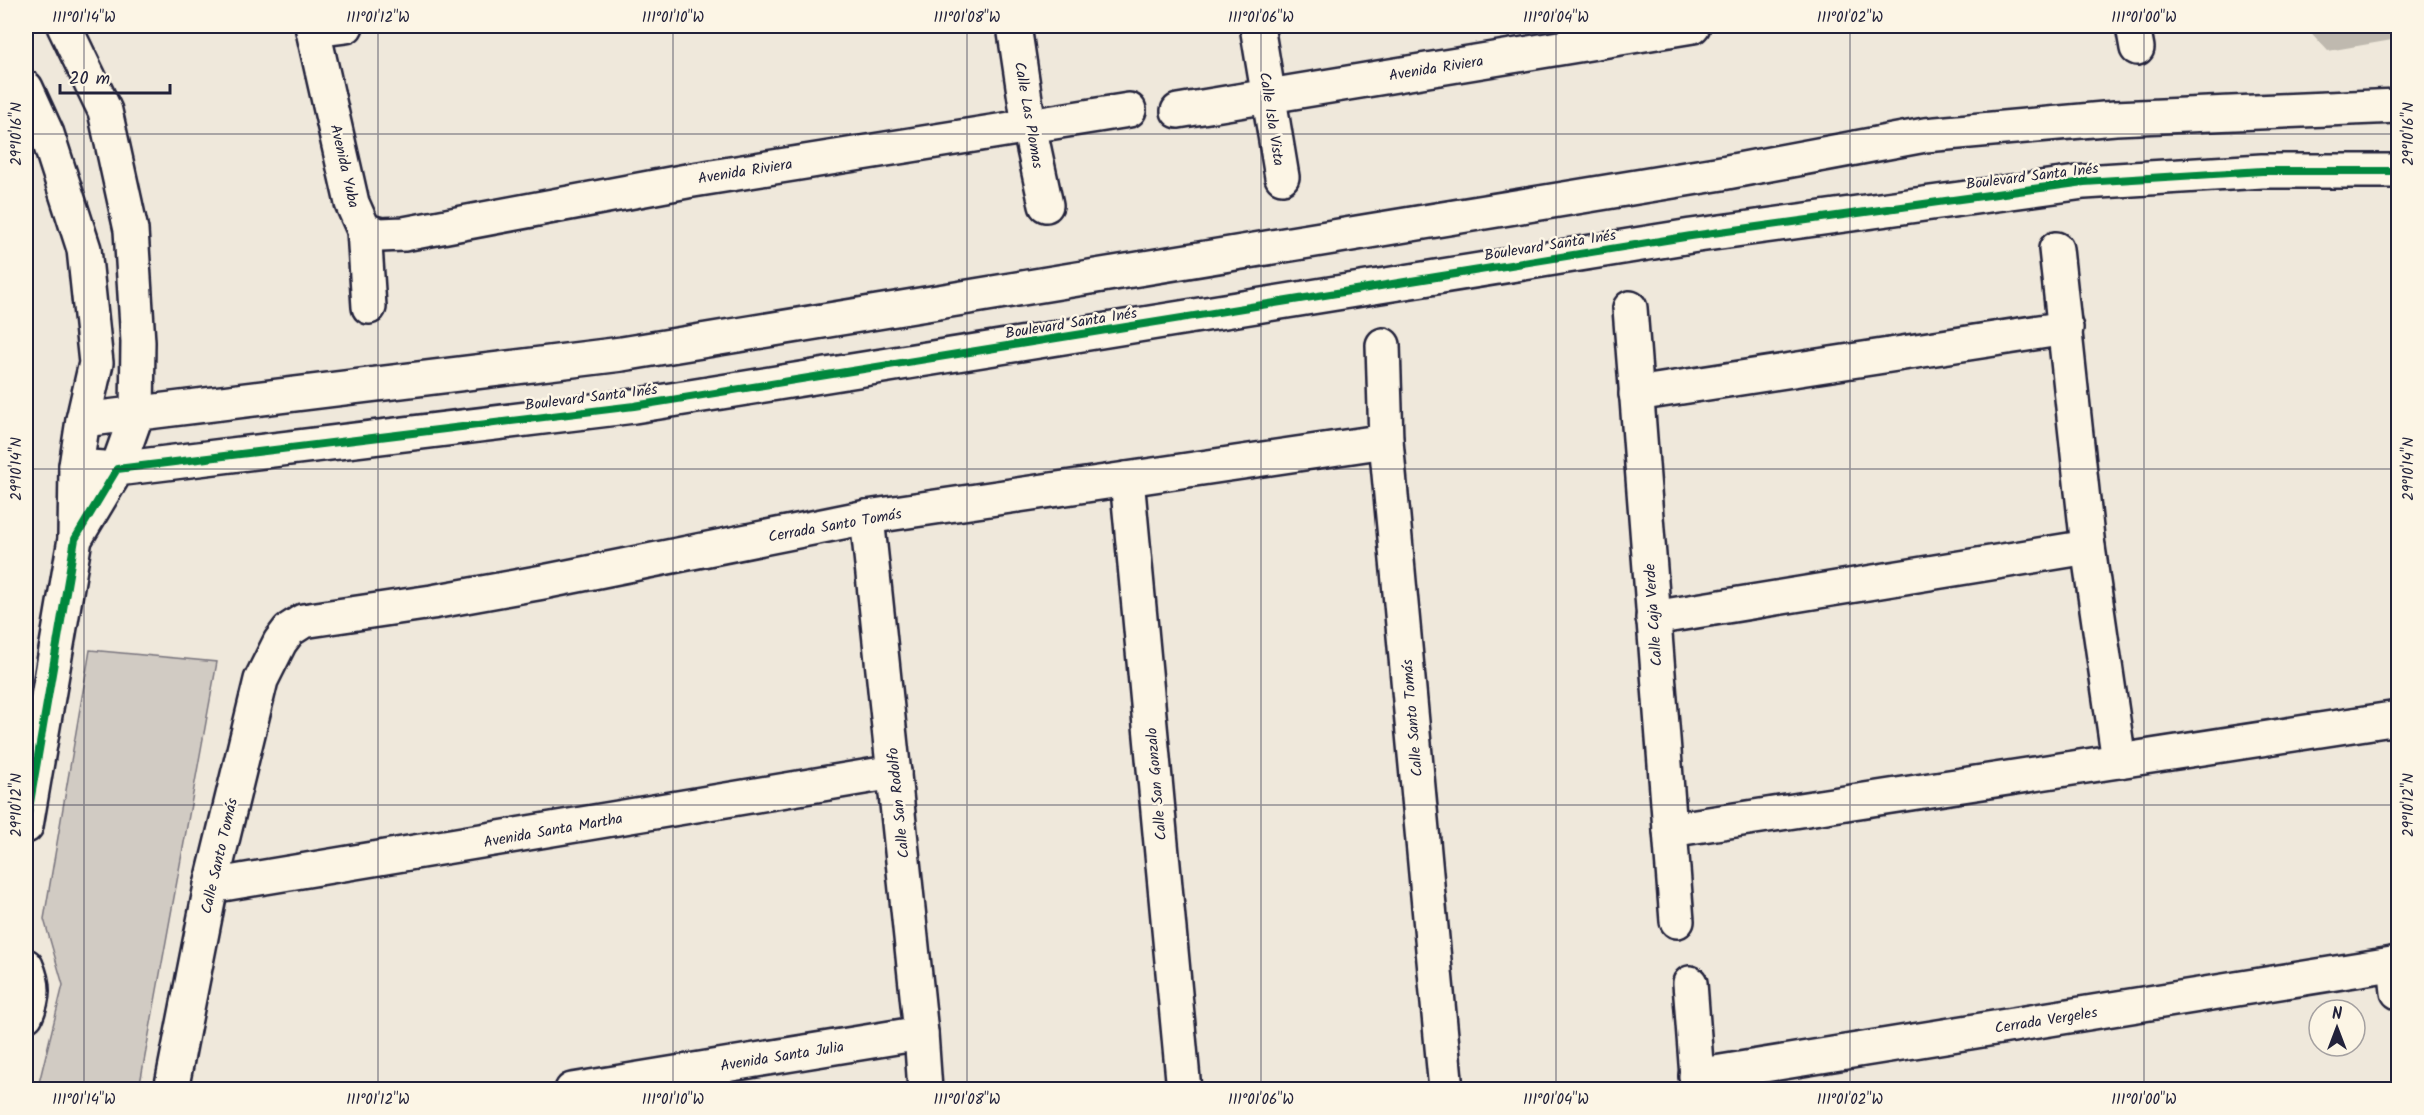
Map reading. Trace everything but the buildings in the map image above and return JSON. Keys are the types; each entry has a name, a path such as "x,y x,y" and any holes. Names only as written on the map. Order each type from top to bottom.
{"street":[{"path":"64,26 105,111 130,230 138,342 137,413 117,469 75,539"},
{"name":"Calle Las Plomas","path":"1014,26 1029,126 1046,205"},
{"name":"Calle Isla Vista","path":"1257,26 1282,177"},
{"name":"Avenida Riviera","path":"1178,111 1693,26"},
{"name":"Avenida Yuba","path":"324,27 352,203 364,230 369,307"},
{"path":"26,88 47,134 84,249 96,363 83,420 76,466 75,539 26,826"},
{"path":"83,420 622,354 1722,173 1925,135 2115,118 2398,106"},
{"name":"Avenida Riviera","path":"364,230 380,235 404,234 687,181 1129,110"},
{"name":"Boulevard Santa Inés","path":"76,466 117,469 634,406 1667,240 2084,182 2262,171 2398,171"},
{"path":"2055,249 2066,328 2088,547 2119,761"},
{"name":"Calle Caja Verde","path":"1630,308 1677,921"},
{"path":"1636,394 2066,328"},
{"name":"Calle Santo Tomás","path":"1383,345 1386,441 1446,1089"},
{"name":"Cerrada Santo Tomás","path":"290,630 303,621 432,602 543,582 867,518 1386,441"},
{"name":"Calle San Gonzalo","path":"1127,479 1184,1089"},
{"name":"Calle San Rodolfo","path":"867,518 925,1089"},
{"path":"1653,618 2088,547"},
{"name":"Calle Santo Tomás","path":"171,1089 211,886 261,680 273,654 290,630"},
{"path":"1670,830 2398,718"},
{"name":"Avenida Santa Martha","path":"211,886 894,772"},
{"path":"26,966 32,980 32,1000 26,1015"},
{"name":"Cerrada Vergeles","path":"1697,1083 2397,973"},
{"path":"1690,983 1697,1083"},
{"name":"Avenida Santa Julia","path":"572,1089 921,1034"}],"shaded area":[{"path":"90,650 217,662 139,1089 49,1090 38,1087 63,985 44,919"}],"cycle path":[{"path":"26,826 75,539 117,469 634,406 1691,236 2084,182 2262,171 2398,171"}]}
